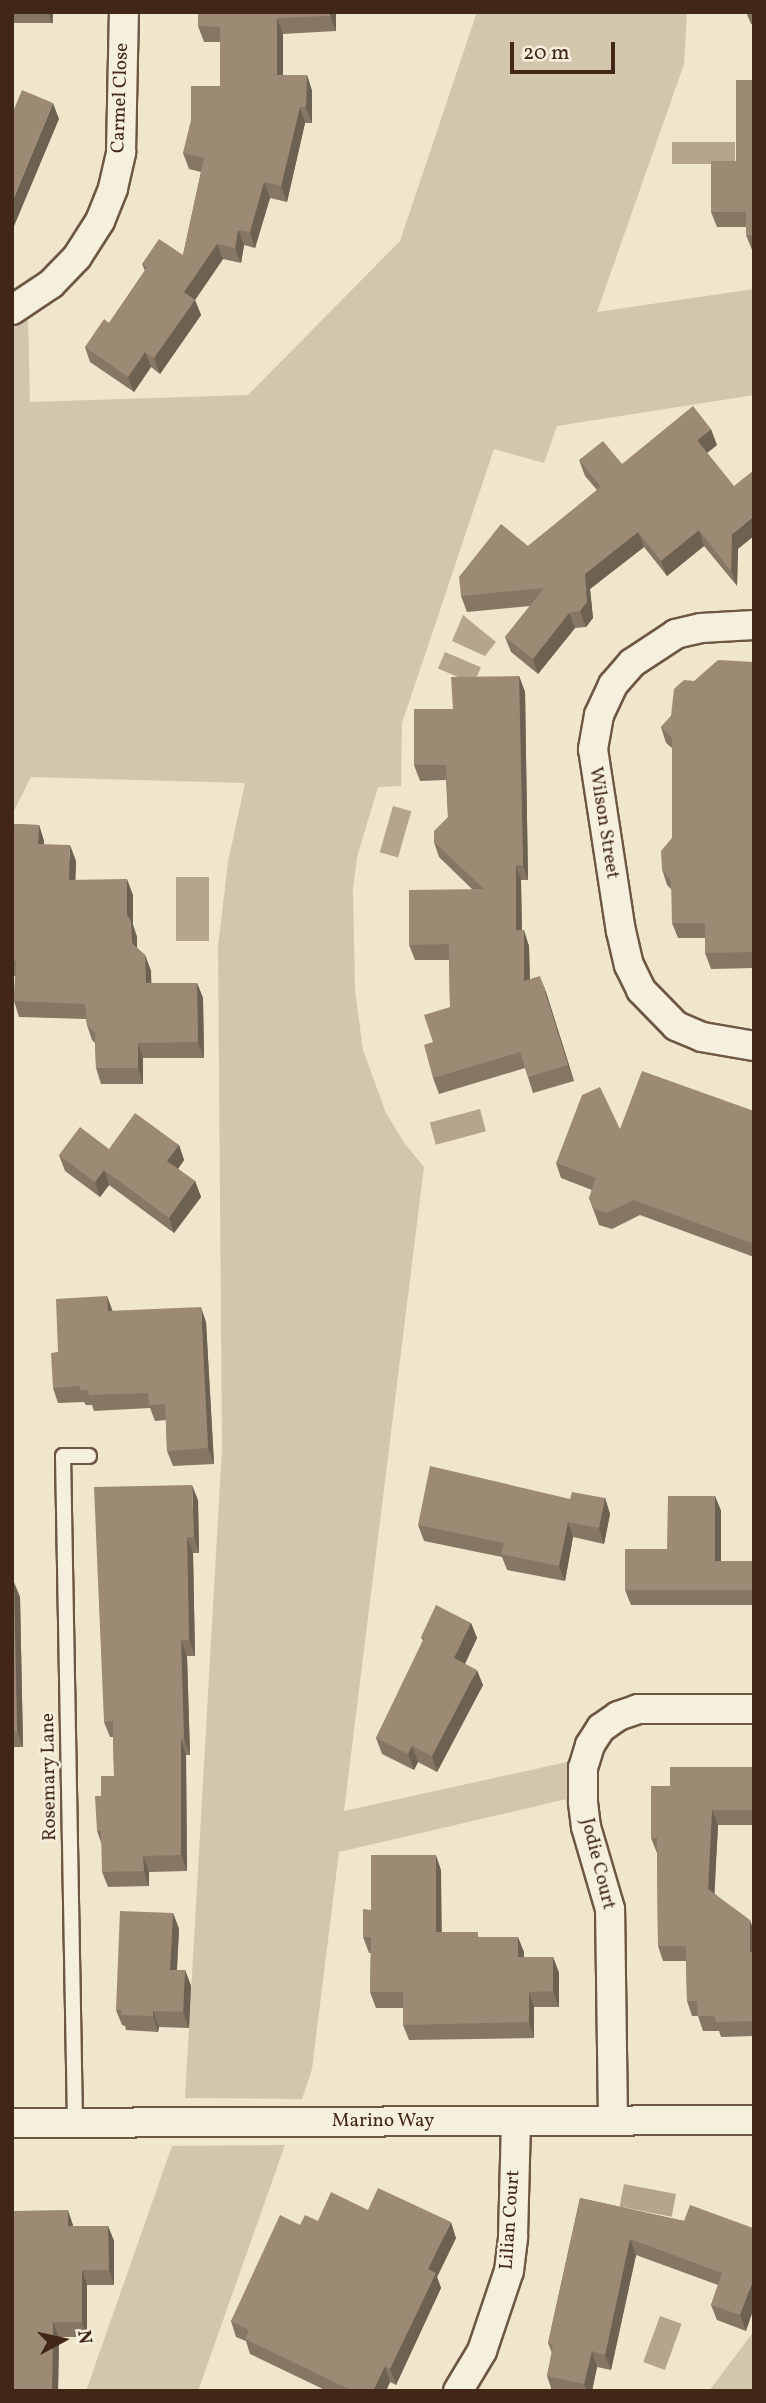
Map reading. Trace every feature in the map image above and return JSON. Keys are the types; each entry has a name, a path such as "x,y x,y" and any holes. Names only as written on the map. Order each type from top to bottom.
{"street":[{"name":"Carmel Close","path":"12,310 51,284 78,257 100,221 113,188 121,152 124,12"},
{"name":"Wilson Street","path":"754,625 701,628 676,634 632,663 612,685 599,715 593,749 621,931 629,965 641,990 676,1026 702,1037 754,1046"},
{"name":"Jodie Court","path":"613,2120 610,1909 586,1827 583,1801 583,1768 590,1745 601,1728 618,1716 638,1709 754,1709"},
{"name":"Marino Way","path":"12,2123 754,2120"},
{"name":"Lilian Court","path":"458,2391 482,2351 509,2271 513,2236 516,2122"}],"lane":[{"name":"Rosemary Lane","path":"75,2122 63,1456 89,1456"}],"shaded area":[{"path":"477,12 687,12 684,64 597,312 754,289 754,395 557,426 544,463 494,449 402,723 401,786 378,787 357,857 353,890 355,991 363,1050 386,1113 405,1144 424,1167 344,1811 572,1761 571,1798 339,1852 312,2069 302,2099 185,2098 222,1448 218,947 228,862 245,783 31,777 12,815 12,324 28,316 30,402 248,395 400,241"},
{"path":"672,142 735,142 735,164 672,164"},
{"path":"463,615 496,642 485,656 452,641"},
{"path":"445,652 481,667 474,684 438,669"},
{"path":"393,806 411,811 398,857 380,852"},
{"path":"176,877 209,877 209,941 176,941"},
{"path":"480,1109 486,1131 436,1145 430,1122"},
{"path":"285,2145 198,2391 86,2391 172,2146"},
{"path":"624,2184 676,2194 672,2217 620,2207"},
{"path":"660,2316 682,2324 665,2370 643,2362"},
{"path":"754,2331 754,2391 709,2391"}],"building":[{"path":"198,12 330,12 330,16 277,18 277,75 307,75 306,107 300,107 281,186 264,182 250,232 238,230 235,248 217,244 184,292 195,300 154,358 145,352 128,377 85,347 104,319 109,323 147,267 142,264 159,239 183,255 204,158 183,153 191,120 191,86 220,86 220,27 198,26"},
{"path":"736,80 754,80 754,235 746,235 746,212 711,212 711,161 736,161"},
{"path":"22,90 53,103 12,202 12,114"},
{"path":"693,406 711,429 697,440 734,486 754,470 754,516 732,534 731,571 699,530 661,561 638,532 585,574 587,602 580,611 569,613 533,659 505,637 544,588 461,596 459,577 501,524 528,546 601,487 579,460 603,441 622,464"},
{"path":"718,660 754,662 754,952 705,953 705,923 672,923 671,881 662,869 661,851 672,838 672,738 661,727 671,716 674,689 684,680 694,681"},
{"path":"519,676 523,865 516,865 516,930 524,930 524,981 540,976 568,1065 528,1077 520,1052 433,1078 424,1045 433,1042 424,1015 450,1007 449,944 409,945 409,890 484,889 434,842 434,831 448,817 446,765 414,765 414,709 453,709 451,677"},
{"path":"12,824 39,825 38,844 70,845 69,880 127,879 127,915 131,921 132,943 145,955 146,983 197,983 198,1042 138,1043 138,1068 96,1068 95,1033 87,1025 85,1004 14,1001 16,961 12,961"},
{"path":"642,1071 754,1111 754,1244 634,1200 606,1213 594,1209 589,1198 596,1178 556,1163 582,1095 600,1087 620,1129"},
{"path":"135,1113 179,1145 167,1161 195,1181 169,1218 104,1170 95,1182 59,1155 80,1127 109,1149"},
{"path":"107,1296 108,1311 201,1307 208,1448 167,1451 165,1404 149,1405 148,1393 89,1395 88,1390 80,1390 80,1386 53,1388 51,1353 58,1352 56,1299"},
{"path":"430,1466 570,1499 572,1492 605,1498 599,1528 568,1522 559,1566 501,1554 504,1543 418,1525"},
{"path":"192,1485 194,1537 187,1537 189,1640 181,1640 184,1739 181,1739 181,1855 143,1856 144,1871 102,1872 101,1831 97,1831 95,1796 101,1796 101,1776 114,1776 113,1721 104,1722 94,1487"},
{"path":"668,1496 715,1496 715,1561 754,1561 754,1590 625,1590 625,1549 667,1549"},
{"path":"14,1582 17,1731 12,1731"},
{"path":"436,1605 471,1623 454,1658 477,1670 432,1756 412,1746 408,1754 376,1738 424,1638 421,1637"},
{"path":"670,1767 754,1767 754,1810 712,1810 708,1889 750,1920 750,1952 754,1952 754,2021 716,2022 715,2016 698,2016 697,2001 687,2001 686,1946 658,1946 657,1838 651,1838 651,1786 670,1786"},
{"path":"371,1855 436,1855 436,1932 478,1932 478,1937 518,1937 518,1957 553,1957 553,1991 529,1992 529,2022 403,2025 403,1992 370,1992 371,1937 363,1937 363,1909 371,1910"},
{"path":"120,1911 173,1913 170,1970 185,1970 183,2012 153,2011 153,2016 121,2015 121,2010 116,2010"},
{"path":"378,2188 451,2222 428,2269 436,2273 390,2369 385,2366 373,2391 353,2391 245,2339 249,2330 231,2321 280,2215 300,2225 305,2215 318,2221 331,2192 368,2210"},
{"path":"580,2198 684,2221 690,2205 754,2227 754,2277 740,2315 711,2305 722,2273 630,2239 605,2355 592,2351 584,2384 547,2376 553,2345 548,2343"},
{"path":"68,2210 68,2226 108,2226 109,2270 82,2270 82,2322 53,2322 52,2391 12,2391 12,2211"}]}
